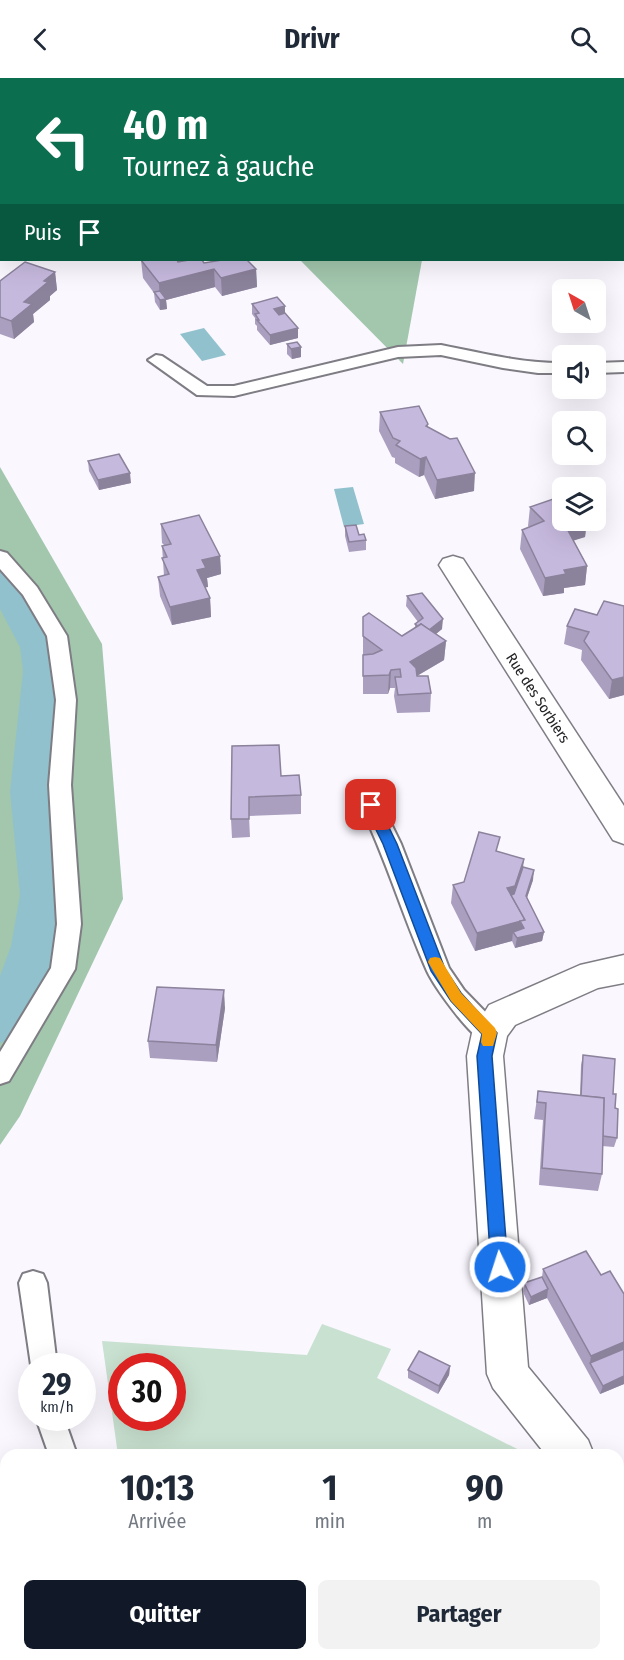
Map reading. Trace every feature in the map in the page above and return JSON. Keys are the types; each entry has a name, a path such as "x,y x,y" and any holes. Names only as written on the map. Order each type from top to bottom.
{"street":[{"name":"Rue des Sorbiers","path":"453,565 624,832"},
{"path":"568,1449 508,1374 485,1056 490,1033 502,1015 592,975 624,969"}],"lane":[{"path":"156,360 204,392 234,391 398,352 441,350 502,363 552,368"},
{"path":"606,368 624,368"},
{"path":"0,557 30,591 57,636 66,700 60,785 69,924 63,969 0,1074"},
{"path":"371,805 390,844 439,971 456,997 490,1033"},
{"path":"33,1283 41,1353"},
{"path":"55,1431 61,1449"}],"green space":[{"path":"301,261 422,261 403,364"},
{"path":"0,467 102,644 123,899 20,1116 0,1145"},
{"path":"322,1324 391,1349 377,1378 517,1449 117,1449 115,1431 186,1431 186,1353 108,1353 108,1384 102,1341 307,1355"}],"water":[{"path":"204,328 226,355 202,361 180,334"},
{"path":"353,487 364,524 344,527 334,489"}],"building":[{"path":"142,261 203,261 204,263 248,261 256,269 221,278 214,269 159,283"},
{"path":"25,262 55,272 44,281 48,282 24,302 32,304 11,321 0,317 0,281"},
{"path":"160,291 166,299 160,300 154,292"},
{"path":"277,297 285,306 274,309 279,315 285,313 298,328 270,335 257,320 259,320 255,314 259,313 252,304"},
{"path":"297,342 301,347 291,349 287,344"},
{"path":"419,406 428,424 426,426 450,439 457,438 475,473 437,480 426,457 420,459 396,445 400,441 393,438 380,412"},
{"path":"119,454 130,473 98,480 88,461"},
{"path":"552,499 552,531 568,531 587,566 564,570 566,574 545,578 522,530 544,521 530,507"},
{"path":"199,515 220,556 202,560 206,568 197,570 210,598 170,607 158,577 169,574 162,558 167,557 162,546 171,544 161,524"},
{"path":"356,525 359,535 364,534 366,540 349,542 345,526"},
{"path":"422,593 443,619 429,630 421,624 418,626 415,624 423,618 407,596"},
{"path":"604,601 624,606 624,677 612,680 584,641 589,632 567,626 575,609 597,615"},
{"path":"369,613 402,636 421,624 446,641 410,662 416,668 417,676 428,676 431,693 398,695 395,677 401,677 400,669 391,670 389,675 363,676 363,655 382,650 363,636 363,617"},
{"path":"279,745 281,776 299,775 301,795 249,797 249,819 231,819 232,746"},
{"path":"479,832 500,837 496,851 524,859 515,886 507,888 525,920 477,933 453,885 464,882"},
{"path":"523,867 534,870 526,896 544,932 517,938 513,932 524,928 520,921 525,920 511,895 514,894"},
{"path":"157,987 224,990 216,1045 148,1041"},
{"path":"583,1055 615,1059 613,1094 616,1094 615,1108 618,1109 617,1138 603,1136 604,1098 581,1096"},
{"path":"538,1091 604,1098 602,1174 542,1168 546,1103 537,1102"},
{"path":"586,1251 601,1275 610,1271 624,1294 624,1342 591,1356 543,1269"},
{"path":"542,1277 548,1289 531,1297 524,1283"},
{"path":"624,1349 624,1376 603,1386 590,1363"},
{"path":"419,1351 450,1366 439,1386 408,1370"}],"waterway":[{"path":"0,584 20,608 39,647 43,671 31,792 42,895 34,946 13,1003 0,1024"}],"slow traffic":[{"path":"435,962 456,997 490,1033 488,1042"}],"route":[{"path":"371,805 390,844 439,971 456,997 490,1033 485,1056 500,1267"}]}
